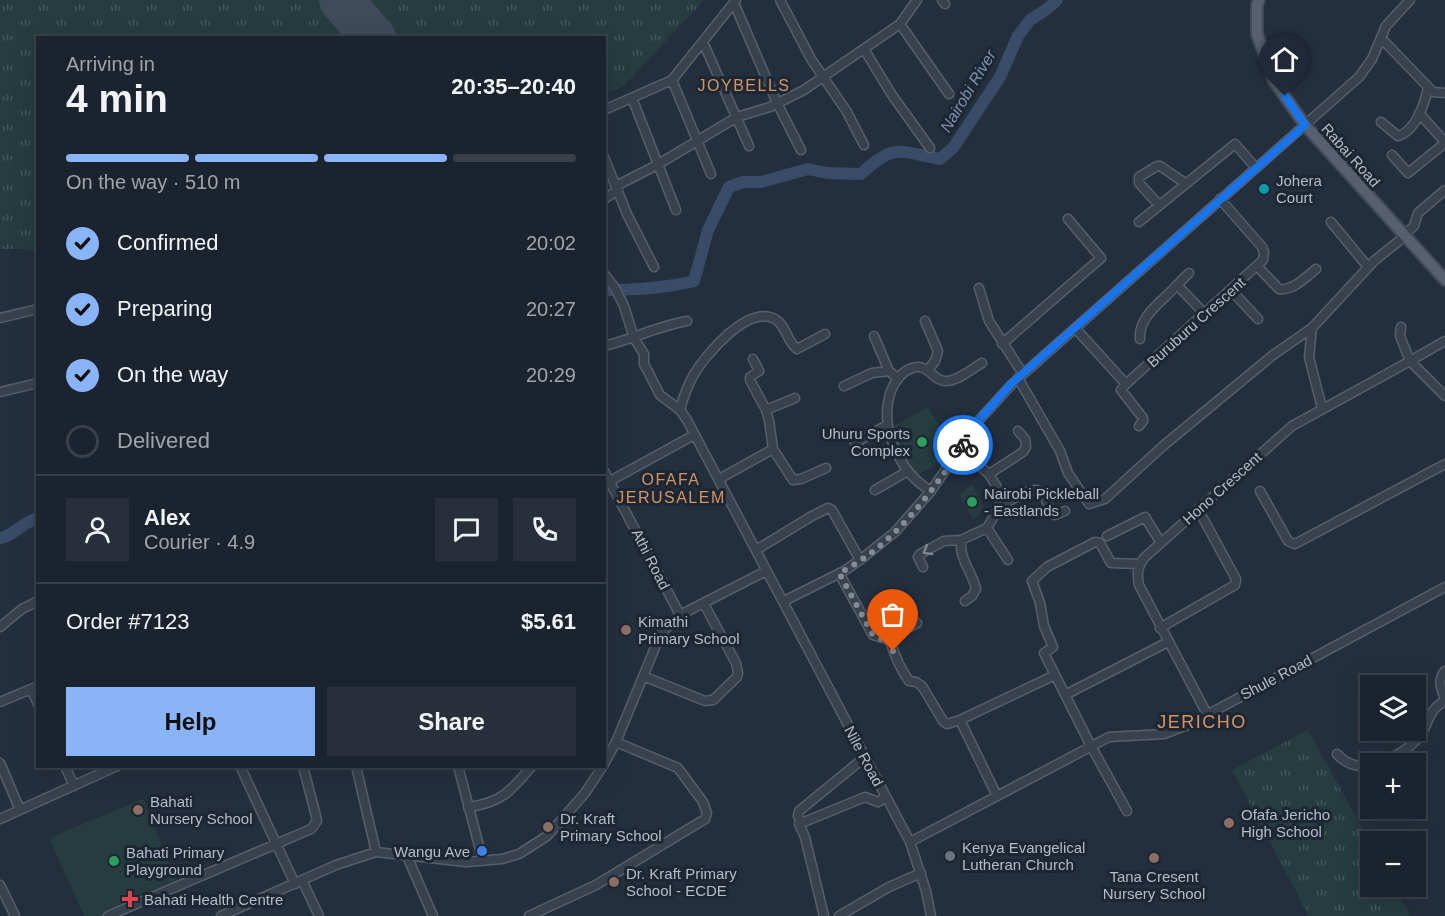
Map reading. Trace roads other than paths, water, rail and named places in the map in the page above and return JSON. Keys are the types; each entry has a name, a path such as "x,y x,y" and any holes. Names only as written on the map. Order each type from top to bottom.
{"main road":[{"name":"Rabai Road","path":"1259,0 1257,34 1274,81 1305,125 1445,280"}],"street":[{"path":"780,0 811,59 847,112 864,145"},
{"path":"606,197 617,188 737,117 777,103 804,90 900,24 917,0"},
{"path":"784,601 860,561 895,532 931,492 987,410 1020,376 1359,77 1372,59 1390,21 1410,0"},
{"path":"606,109 672,80 735,1 777,103 801,150"},
{"path":"900,24 949,94"},
{"path":"1381,38 1433,92 1445,93"},
{"path":"703,42 749,146"},
{"path":"864,49 892,95 930,148"},
{"path":"672,80 711,174"},
{"path":"1381,122 1398,136 1402,136 1419,113 1428,87"},
{"path":"632,98 676,210"},
{"path":"1392,155 1408,174 1445,143 1419,113"},
{"path":"1140,222 1235,144 1256,168"},
{"path":"606,162 627,214 654,267"},
{"path":"1159,205 1138,183 1139,177 1152,168 1160,166 1185,183"},
{"path":"979,288 989,321 1060,450 1068,473 1089,504 1105,499 1273,355 1312,328 1368,267 1414,226 1418,213 1445,190"},
{"name":"Buruburu Crescent","path":"1126,384 1258,267 1263,260 1262,246 1220,199"},
{"path":"1002,344 1101,258 1068,219"},
{"path":"1331,222 1368,267"},
{"path":"1258,267 1279,289 1283,290 1302,281 1316,269"},
{"path":"1140,339 1142,322 1189,273"},
{"name":"Nile Road","path":"606,277 624,306 634,338 644,354 644,364 660,395 680,410 719,479 910,842 921,873 931,916"},
{"path":"1177,285 1204,313"},
{"path":"1231,290 1258,319"},
{"path":"0,318 36,309"},
{"path":"680,410 689,383 707,355 722,339 753,318 762,316 774,318 797,349 825,334"},
{"path":"606,345 634,338 662,326 687,321"},
{"path":"925,321 938,351 935,361 928,370"},
{"path":"1401,327 1400,336 1410,361 1445,396"},
{"path":"1075,328 1126,384 1121,390 1141,415 1143,421 1139,426"},
{"path":"1312,328 1309,357 1323,408"},
{"path":"874,336 889,371 897,378"},
{"name":"Hono Crescent","path":"1139,564 1292,426 1445,340"},
{"path":"753,359 759,371 750,377 750,380 766,410 773,449 793,480 826,468"},
{"path":"931,492 921,486 908,471 898,455 887,425 890,396 897,378 912,368 928,370 939,380 950,380 982,363"},
{"path":"844,386 872,373 889,371"},
{"path":"0,392 36,383"},
{"path":"766,410 795,398"},
{"path":"855,443 887,425"},
{"path":"989,474 1014,459 1026,447 1025,439 1018,431"},
{"path":"610,481 694,435"},
{"path":"719,479 773,449"},
{"path":"923,567 918,557 920,554 944,541 961,540 987,528 1000,506 1000,492 989,474 960,450"},
{"path":"1260,491 1288,541 1295,544 1445,464"},
{"path":"874,490 908,471"},
{"name":"Athi Road","path":"606,474 680,615"},
{"path":"1000,506 1030,490 1037,489 1041,491 1055,515 1065,511"},
{"path":"756,550 828,508 832,510 860,561"},
{"path":"1160,628 1235,585 1236,579 1198,509"},
{"path":"1107,536 1145,517 1161,543"},
{"path":"987,528 1008,560"},
{"path":"961,540 962,560 971,573 976,589 965,601"},
{"path":"1127,811 1044,653 1053,647 1044,626 1040,603 1032,579 1047,567 1095,542 1100,543 1111,563 1139,564 1137,578 1139,585 1207,714"},
{"path":"606,761 662,633 680,615 766,571"},
{"path":"839,573 873,635 881,639 889,638 917,623"},
{"name":"Shule Road","path":"910,842 1116,735 1164,734 1190,724 1445,587"},
{"path":"0,627 22,609 36,602"},
{"path":"643,676 705,701 713,700 737,677 738,669 704,604"},
{"path":"889,638 898,665 909,681 922,686 943,721 949,724 1055,675"},
{"path":"1065,695 1168,642"},
{"path":"1397,753 1414,742 1423,731 1434,708 1445,700 1440,679 1445,670"},
{"path":"0,702 34,687"},
{"path":"960,720 997,796"},
{"path":"529,916 596,885 705,819 707,813 703,802 678,768 616,742"},
{"path":"1337,754 1347,763 1360,765"},
{"path":"801,822 799,812 865,757"},
{"path":"0,763 20,810"},
{"path":"66,768 74,786"},
{"path":"0,819 113,768"},
{"path":"241,768 275,843 319,916"},
{"path":"108,916 311,828 317,821 304,768"},
{"path":"356,768 376,852"},
{"path":"458,768 483,861"},
{"path":"468,807 497,801 530,768"},
{"path":"221,916 336,865 376,852 456,861 502,859 519,854 547,836 585,793 602,768"},
{"path":"824,916 805,837 798,826 801,822 865,797 878,802 886,797"},
{"path":"407,856 433,916"},
{"path":"839,916 889,887 921,873"},
{"path":"0,885 15,916"}],"waterway":[{"name":"Nairobi River","path":"606,290 650,288 694,281 708,230 729,187 743,182 761,182 808,169 827,173 861,174 881,157 897,152 940,159 953,148 1000,77 1018,36 1030,20 1057,0"},
{"name":"Nairobi River","path":"0,538 36,519"}],"place":[{"name":"Johera Court","path":"1264,189"},
{"name":"Uhuru Sports Complex","path":"922,442"},
{"name":"Nairobi Pickleball - Eastlands","path":"972,502"},
{"name":"Kimathi Primary School","path":"626,630"},
{"name":"Bahati Nursery School","path":"138,810"},
{"name":"Ofafa Jericho High School","path":"1229,823"},
{"name":"Dr. Kraft Primary School","path":"548,827"},
{"name":"Wangu Ave","path":"482,851"},
{"name":"Kenya Evangelical Lutheran Church","path":"950,856"},
{"name":"Tana Cresent Nursery School","path":"1154,858"},
{"name":"Bahati Primary Playground","path":"114,861"},
{"name":"Dr. Kraft Primary School - ECDE","path":"614,882"},
{"name":"Bahati Health Centre","path":"130,899"}],"district":[{"name":"JOYBELLS","path":"744,85"},
{"name":"OFAFA JERUSALEM","path":"671,488"},
{"name":"JERICHO","path":"1202,722"}]}
